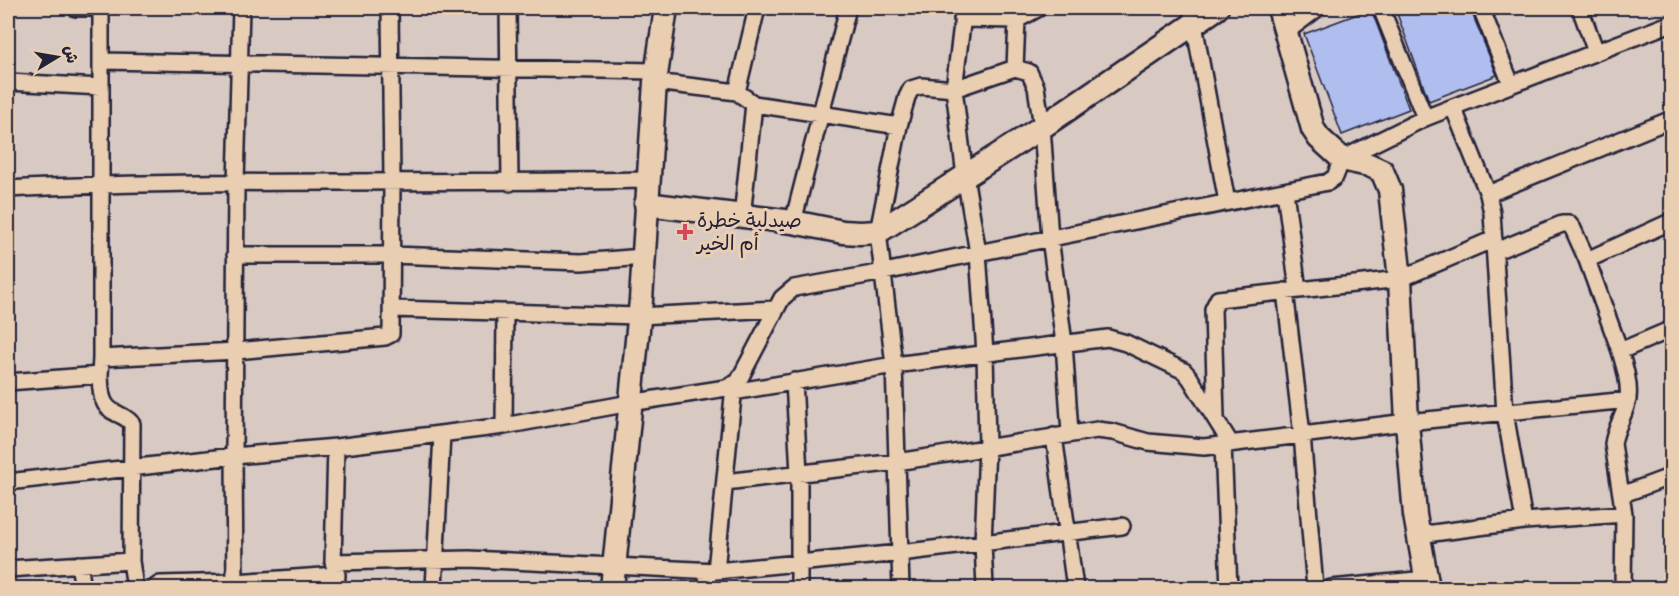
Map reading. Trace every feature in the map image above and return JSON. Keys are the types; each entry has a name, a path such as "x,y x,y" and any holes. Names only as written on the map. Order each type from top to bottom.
{"street":[{"path":"75,8 101,8 100,375 102,398 106,407 132,424 131,561 135,588"},
{"path":"235,585 235,255 241,8"},
{"path":"101,358 236,351 387,336 392,331 393,180 390,8"},
{"path":"508,8 510,183"},
{"path":"613,578 639,316 656,76 666,8"},
{"path":"737,92 757,8"},
{"path":"793,222 848,8"},
{"path":"985,588 983,543 987,447 985,353 978,253 954,89 963,14 1017,20 1039,8"},
{"path":"646,204 793,222 843,232 878,232 1041,127 1193,15 1217,8"},
{"path":"1279,8 1313,129 1319,138 1342,159 1376,168 1382,171 1387,180 1400,279 1407,422 1418,535 1427,584 1331,588"},
{"path":"1286,32 1318,8"},
{"path":"1381,8 1425,118"},
{"path":"1481,8 1511,84"},
{"path":"1580,8 1596,52"},
{"path":"1193,15 1227,202"},
{"path":"1015,68 1017,20"},
{"path":"706,588 713,572 733,389 748,365 782,298 794,288 884,272 1328,182 1335,177 1342,159 1425,118 1671,23"},
{"path":"101,61 509,69 656,76 737,92 754,104 899,126"},
{"path":"901,588 894,365 878,232 899,126 911,89 921,86 954,89 1015,68 1029,72 1034,79 1041,127 1050,238 1064,343 1070,434"},
{"path":"8,82 101,87"},
{"path":"742,217 754,104"},
{"path":"1453,106 1488,194 1495,245 1505,413 1524,521"},
{"path":"1488,194 1671,119"},
{"path":"8,189 100,184 236,182 393,180 510,183 648,180"},
{"path":"1285,191 1315,588"},
{"path":"1587,260 1671,221"},
{"path":"1217,421 1213,309 1215,303 1222,298 1400,279 1495,245 1562,224 1569,225 1587,260 1620,351 1629,388 1628,400 1614,433 1613,444 1624,514 1623,588"},
{"path":"235,255 392,255 581,262 643,257"},
{"path":"392,309 639,316 776,309"},
{"path":"504,426 505,312"},
{"path":"1620,351 1671,329"},
{"path":"8,482 234,456 336,447 504,426 726,388 733,389 894,365 1108,338 1176,366 1190,378 1217,421 1227,445 1229,588"},
{"path":"8,382 100,375"},
{"path":"794,381 800,473 799,588"},
{"path":"724,482 897,462 1097,430 1164,444 1204,447 1407,422 1628,400"},
{"path":"434,588 442,434"},
{"path":"1054,436 1075,588"},
{"path":"335,575 336,447"},
{"path":"1621,495 1671,476"},
{"path":"1418,535 1524,521 1624,514"},
{"path":"154,588 160,584 235,585 335,575 436,560 469,559 613,578 713,572 900,553 1122,526"},
{"path":"8,569 131,561"},
{"path":"79,564 83,588"}],"building":[{"path":"1395,8 1470,8 1497,75 1429,101"},
{"path":"1371,9 1409,109 1342,135 1304,34"}],"place":[{"name":"صيدلية خطرة أم الخير","path":"685,232"}]}
